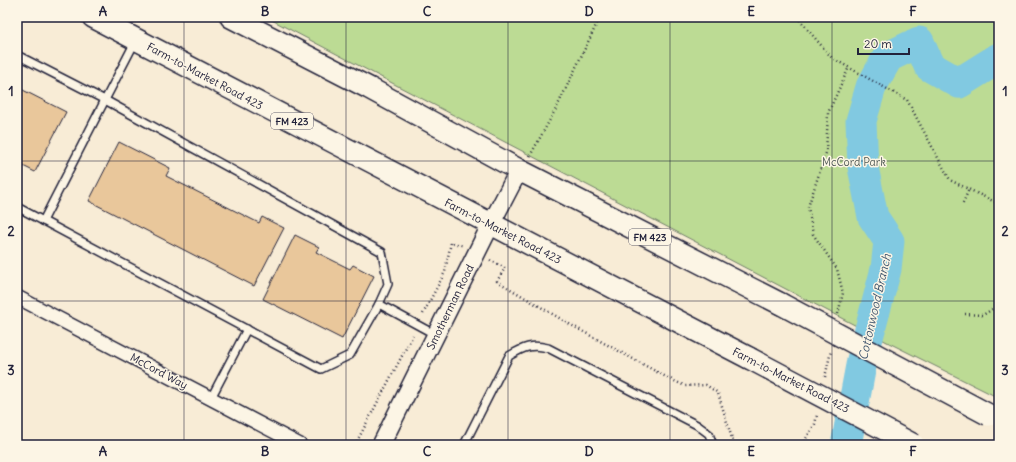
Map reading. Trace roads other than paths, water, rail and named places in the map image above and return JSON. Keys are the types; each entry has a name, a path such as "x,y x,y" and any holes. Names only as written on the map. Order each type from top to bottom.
{"main road":[{"name":"Farm-to-Market Road 423","path":"93,17 914,445"},
{"name":"FM 423","path":"231,17 369,88 524,164 994,418"}],"street":[{"name":"Smotherman Road","path":"381,445 491,224 524,164"},
{"name":"McCord Way","path":"17,296 300,445"}],"lane":[{"path":"43,221 136,40"},
{"path":"17,56 105,100 382,252 388,284 379,304 350,355 321,369 247,328 17,207"},
{"path":"379,304 436,335"},
{"path":"211,398 247,328"},
{"path":"464,445 509,356 523,347 537,346 548,348 697,425 708,434 712,445"}],"waterway":[{"name":"Cottonwood Branch","path":"846,445 862,360 886,269 889,241 873,217 863,167 861,121 871,87 888,57 919,42 929,66 959,83 999,58"}],"park label":[{"name":"McCord Park","path":"854,162"}]}
